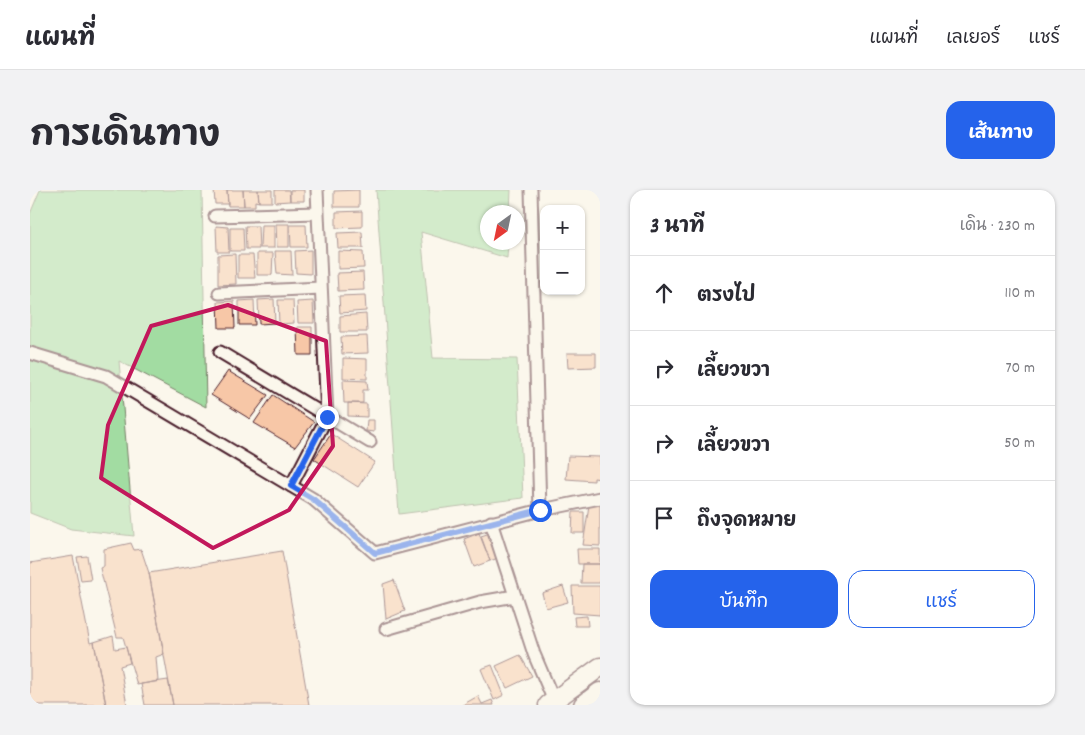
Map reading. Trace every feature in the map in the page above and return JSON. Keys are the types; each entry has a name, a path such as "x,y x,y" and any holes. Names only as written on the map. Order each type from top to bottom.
{"main road":[{"path":"551,703 600,667"},
{"path":"583,705 600,692"}],"street":[{"path":"291,486 327,417 317,190"},
{"path":"531,190 540,510"},
{"path":"215,216 318,213"},
{"path":"220,293 321,288"},
{"path":"220,352 370,442"},
{"path":"30,353 106,376 313,499 375,553 490,522 600,498"},
{"path":"490,522 551,703"},
{"path":"386,629 480,602 515,596"}],"highlighted area":[{"path":"228,305 326,341 333,446 289,510 213,548 101,478 108,425 151,326"}],"green space":[{"path":"40,190 202,190 206,407 119,361 134,536 71,529 30,513 30,214"},
{"path":"376,190 511,190 510,205 480,205 480,250 421,232 433,358 517,359 523,498 399,514"},
{"path":"481,250 508,250 507,258"}],"building":[{"path":"214,190 227,190 228,204 215,204"},
{"path":"227,190 243,190 244,206 228,206"},
{"path":"243,190 258,190 259,202 255,201 255,206 244,206"},
{"path":"258,190 272,190 272,202 259,202"},
{"path":"275,190 289,190 290,201 275,202"},
{"path":"290,190 304,190 304,201 290,201"},
{"path":"359,190 359,207 334,207 334,191"},
{"path":"362,211 362,227 336,228 336,212"},
{"path":"276,224 289,224 289,247 277,247"},
{"path":"261,225 274,225 274,248 260,248"},
{"path":"290,225 306,225 307,247 291,247"},
{"path":"216,226 228,227 229,252 217,252"},
{"path":"245,226 258,226 259,249 246,249"},
{"path":"230,228 243,228 244,251 230,251"},
{"path":"362,232 363,248 338,248 337,233"},
{"path":"311,250 311,274 296,273 295,251"},
{"path":"275,251 291,251 292,275 277,274"},
{"path":"338,251 363,252 364,268 338,269"},
{"path":"257,253 273,253 272,275 257,275"},
{"path":"235,254 236,284 218,285 218,255"},
{"path":"238,255 253,255 255,278 238,278"},
{"path":"363,272 364,290 338,291 337,273"},
{"path":"365,295 366,311 340,313 339,296"},
{"path":"274,299 275,323 259,324 258,300"},
{"path":"254,300 255,325 239,325 239,301"},
{"path":"278,300 293,300 294,323 279,324"},
{"path":"234,301 235,328 219,328 218,302"},
{"path":"313,301 314,323 298,323 297,302"},
{"path":"366,314 367,332 340,332 340,316"},
{"path":"297,327 312,327 312,355 298,355"},
{"path":"367,336 368,353 342,354 341,337"},
{"path":"567,353 596,353 596,367 568,368"},
{"path":"343,358 367,359 367,379 343,378"},
{"path":"228,371 268,395 250,419 211,395"},
{"path":"343,380 367,381 368,390 363,390 363,403 344,403"},
{"path":"273,395 314,422 295,447 254,423"},
{"path":"348,403 367,404 367,417 348,416"},
{"path":"367,420 374,420 374,432 366,431"},
{"path":"331,434 375,462 358,487 314,459"},
{"path":"568,456 600,457 600,479 594,478 594,481 566,479"},
{"path":"589,505 600,505 600,546 583,545"},
{"path":"573,512 584,512 584,533 572,533"},
{"path":"479,533 490,561 474,567 464,539"},
{"path":"490,533 498,558 490,561 481,536"},
{"path":"131,543 134,550 141,549 149,573 164,654 156,657 158,681 137,685 123,637 117,637 100,568 104,566 104,549"},
{"path":"577,549 600,549 600,564 578,564"},
{"path":"282,551 309,705 173,705 149,573"},
{"path":"73,556 90,643 94,642 106,705 30,705 30,563"},
{"path":"87,556 91,580 81,581 77,557"},
{"path":"582,564 600,564 600,583 581,583"},
{"path":"394,580 405,611 386,619 383,584"},
{"path":"563,586 568,602 546,608 542,593"},
{"path":"572,586 600,586 600,615 573,613"},
{"path":"587,616 588,626 575,626 574,617"},
{"path":"113,636 115,649 126,647 130,663 120,666 127,705 106,705 94,642"},
{"path":"520,655 532,676 507,688 496,666"},
{"path":"492,665 504,695 494,700 481,669"},
{"path":"168,680 173,705 145,705 141,684"},
{"path":"478,696 482,704 492,700 494,705 464,705"}],"route":[{"path":"327,417 291,486 313,499 375,553 540,510"}]}
